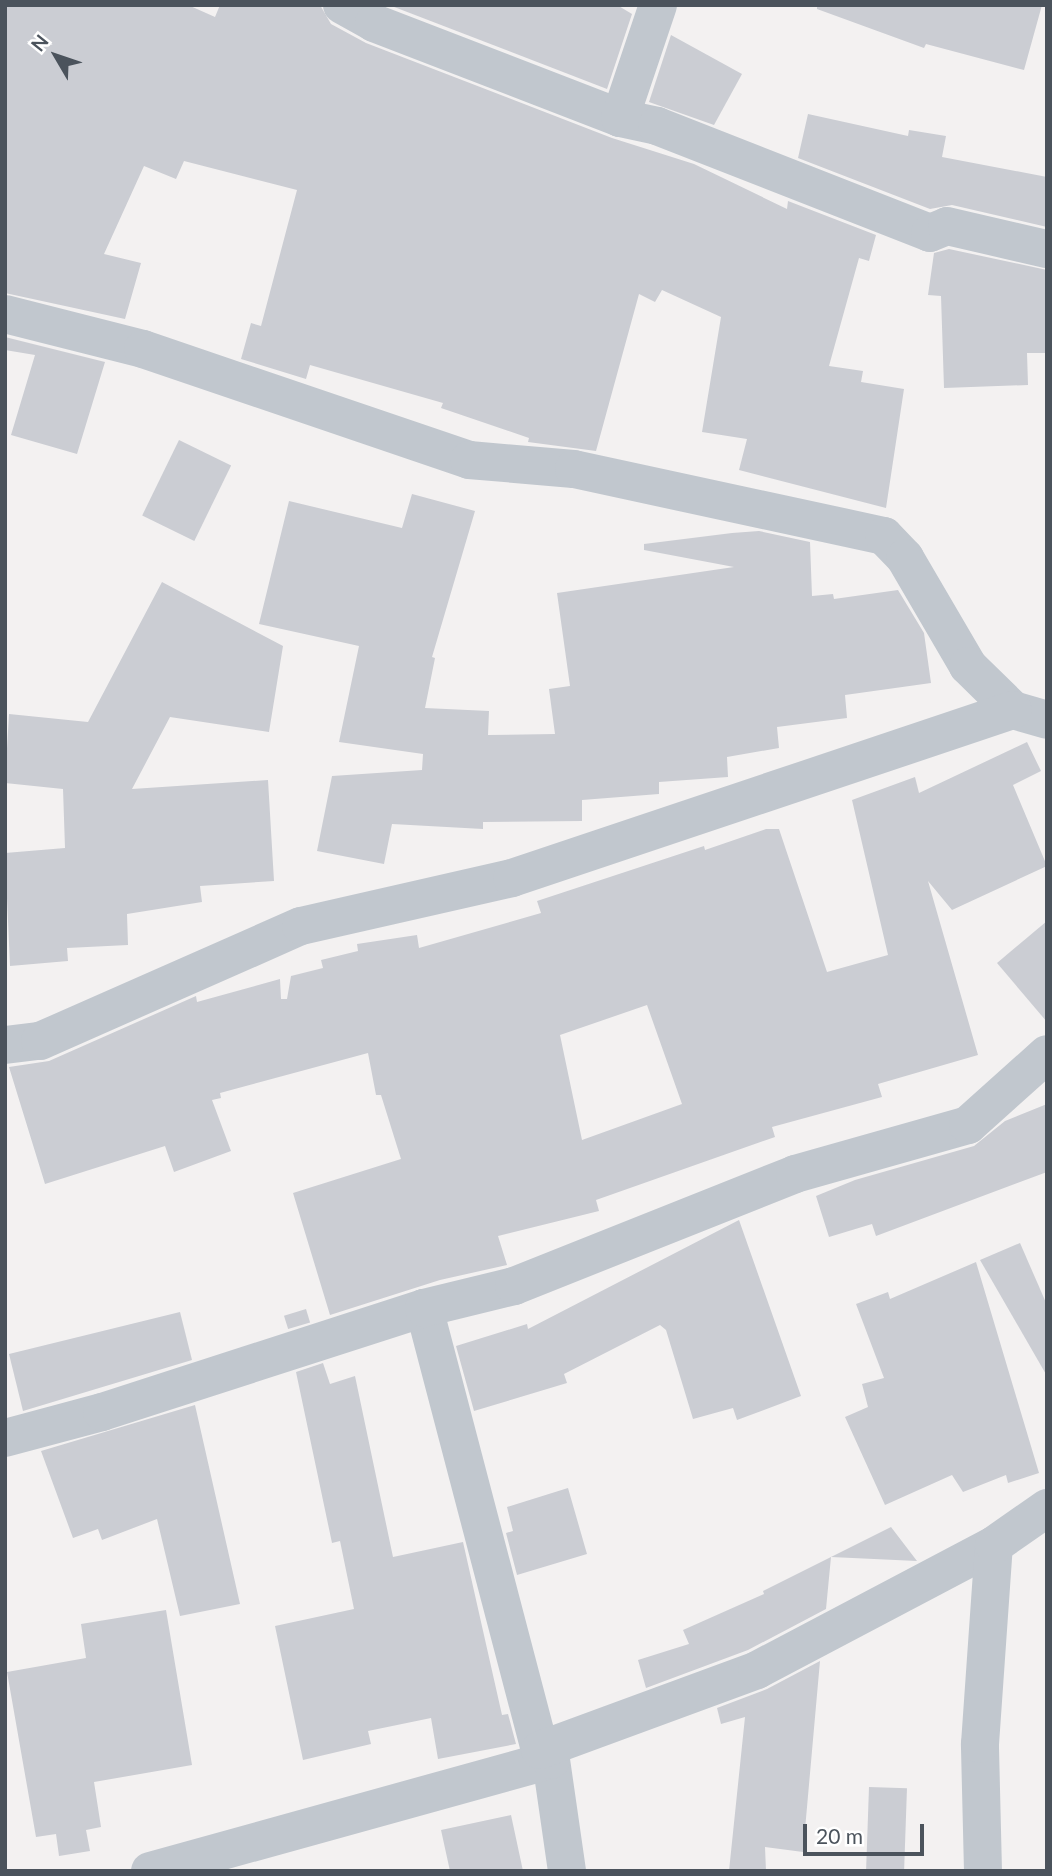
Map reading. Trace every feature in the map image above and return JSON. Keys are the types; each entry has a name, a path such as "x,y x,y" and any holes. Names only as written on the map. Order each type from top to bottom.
{"street":[{"path":"342,5 374,23 620,118 657,126 930,233 947,226 1047,249"},
{"path":"620,118 658,5"},
{"path":"5,314 143,349 469,460 574,469 884,536 905,558 968,666 1030,715"},
{"path":"5,1045 40,1041 301,926 512,878 1030,715"},
{"path":"5,1438 102,1412 424,1308 514,1286 795,1174 968,1125 1047,1054"},
{"path":"424,1308 545,1755 567,1871"},
{"path":"150,1871 545,1755 757,1670 995,1545 1047,1508"},
{"path":"983,1871 980,1744 995,1545"}],"building":[{"path":"5,5 188,5 215,17 220,5 320,5 331,24 366,43 612,138 694,164 787,209 788,201 876,235 869,261 859,258 829,366 863,371 861,382 904,389 886,508 739,470 747,439 702,432 721,317 662,290 655,302 639,294 596,451 528,442 529,438 441,408 443,403 310,365 306,379 241,359 251,323 261,326 297,190 184,161 176,179 144,166 104,254 141,263 125,319 5,293"},
{"path":"389,5 617,5 632,14 607,89"},
{"path":"817,5 1042,5 1024,70 926,44 924,48 817,9"},
{"path":"671,35 742,74 714,125 649,102"},
{"path":"808,114 908,136 909,130 946,136 942,157 1047,177 1047,227 952,205 930,209 798,158"},
{"path":"949,249 1047,270 1047,353 1027,353 1028,385 944,388 941,296 928,295 934,253"},
{"path":"5,337 105,362 77,454 11,435 35,355 5,350"},
{"path":"179,440 231,465 194,541 142,515"},
{"path":"412,494 475,511 432,657 435,658 425,708 489,711 488,735 555,734 549,689 570,686 557,593 734,567 644,550 644,544 732,533 759,531 810,542 812,596 833,594 834,599 898,590 924,633 931,683 845,695 847,718 777,727 779,748 727,757 728,777 659,782 659,794 582,800 582,821 483,822 483,829 392,824 384,864 317,851 332,776 422,770 423,754 339,742 359,646 259,624 289,501 402,528"},
{"path":"162,582 283,646 269,732 170,717 132,789 268,780 274,881 200,886 202,902 127,914 128,945 67,948 68,961 10,966 5,853 65,848 63,789 5,783 9,714 88,722"},
{"path":"1027,742 1041,771 1013,785 1047,866 952,910 928,881 978,1055 878,1084 882,1097 772,1127 775,1137 596,1200 599,1211 498,1236 507,1265 440,1280 330,1315 293,1193 401,1159 381,1095 376,1095 368,1053 220,1093 221,1098 212,1100 231,1151 174,1172 165,1146 45,1184 9,1067 49,1061 196,996 197,1002 280,979 281,999 287,999 291,976 323,968 321,960 358,951 357,944 417,935 419,948 541,913 537,901 704,846 705,850 766,829 779,829 827,972 888,955 852,800 915,777 919,793","holes":["647,1005 682,1104 582,1140 560,1035"]},
{"path":"1047,921 1047,1022 997,963"},
{"path":"1047,1104 1047,1172 876,1236 872,1224 829,1237 816,1196 855,1180 974,1146 1005,1121"},
{"path":"739,1220 801,1396 737,1420 733,1408 693,1419 666,1330 660,1325 564,1374 567,1383 474,1411 456,1346 527,1324 528,1329"},
{"path":"1020,1243 1047,1305 1047,1376 980,1260"},
{"path":"976,1262 1039,1473 1008,1483 1006,1475 963,1492 952,1475 885,1505 845,1417 868,1407 862,1384 884,1378 856,1304 888,1292 890,1299"},
{"path":"306,1309 310,1322 288,1329 284,1316"},
{"path":"180,1312 192,1360 23,1411 9,1354"},
{"path":"323,1363 330,1384 355,1376 393,1557 463,1542 502,1715 508,1714 516,1744 438,1759 431,1718 368,1731 371,1744 303,1760 275,1626 354,1609 340,1541 332,1543 296,1372"},
{"path":"195,1405 240,1604 180,1616 157,1519 102,1540 98,1529 73,1538 41,1451"},
{"path":"568,1488 587,1554 517,1575 506,1533 513,1531 507,1507"},
{"path":"891,1527 917,1561 831,1557"},
{"path":"831,1557 826,1609 748,1650 646,1688 638,1660 689,1644 683,1630 764,1594 763,1591"},
{"path":"166,1610 192,1765 94,1782 101,1827 86,1830 90,1851 59,1856 56,1834 36,1837 7,1672 86,1658 81,1624"},
{"path":"820,1661 803,1852 765,1847 766,1871 729,1871 745,1717 721,1724 717,1708 767,1689"},
{"path":"869,1787 907,1788 904,1871 866,1871"},
{"path":"511,1815 523,1871 450,1871 441,1830"}]}
